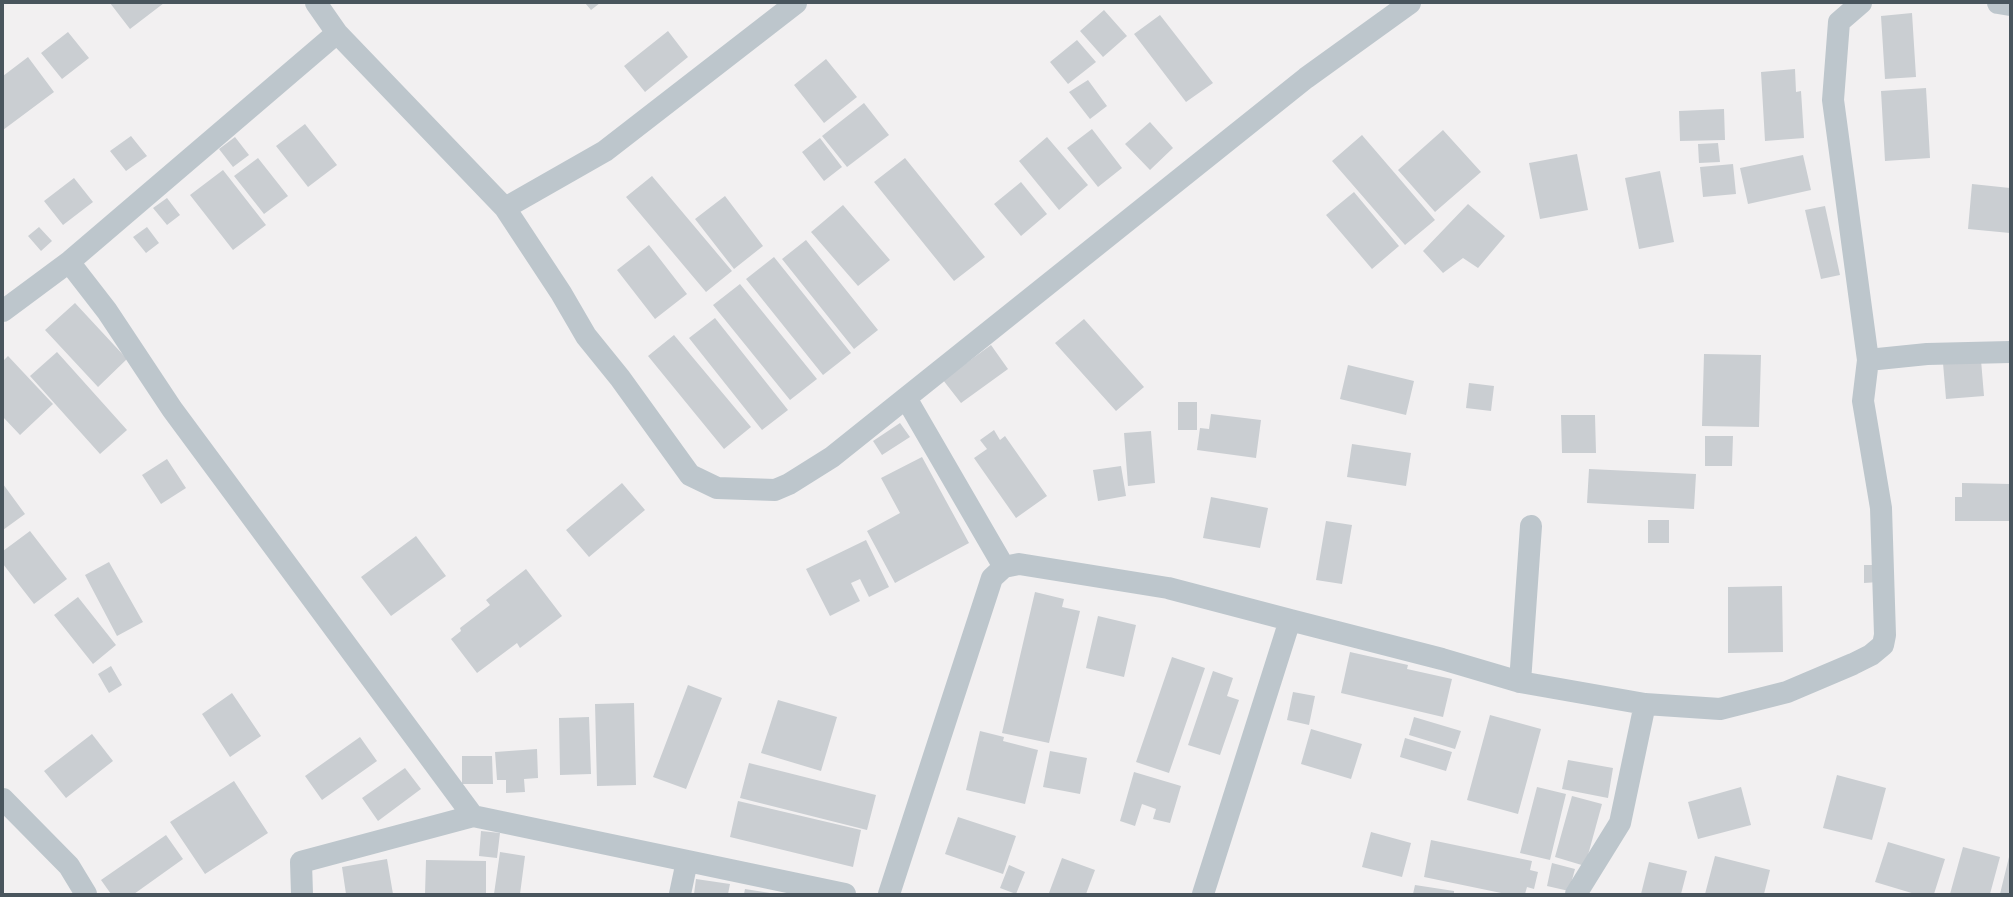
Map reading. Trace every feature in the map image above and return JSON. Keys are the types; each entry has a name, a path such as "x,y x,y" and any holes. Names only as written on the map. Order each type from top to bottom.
{"street":[{"path":"316,3 337,33 505,208 561,293 586,336 620,378 690,475 717,488 775,490 789,484 832,457 1306,78 1410,3"},
{"path":"505,208 605,151 796,3"},
{"path":"889,894 992,578 1004,566 1018,564 1168,588 1442,659 1520,682 1644,704 1720,709 1787,692 1853,664 1871,655 1883,645 1885,635 1881,508 1863,401 1868,360 1833,100 1838,22 1861,3"},
{"path":"1998,3 2010,4"},
{"path":"3,311 69,262 337,33"},
{"path":"69,262 107,312 172,409 473,816"},
{"path":"1868,360 1927,354 2010,352"},
{"path":"906,398 1004,566"},
{"path":"1520,682 1531,526"},
{"path":"1203,894 1290,620"},
{"path":"1576,894 1620,823 1644,704"},
{"path":"3,799 69,866 86,894"},
{"path":"302,894 301,862 473,816 845,894"},
{"path":"680,894 687,861"}],"building":[{"path":"110,3 164,3 130,29"},
{"path":"585,3 600,3 591,10"},
{"path":"1104,10 1127,36 1103,57 1080,31"},
{"path":"1912,13 1916,77 1885,79 1881,16"},
{"path":"1160,15 1213,83 1186,102 1134,34"},
{"path":"668,31 688,57 645,92 624,66"},
{"path":"68,32 89,58 62,79 41,53"},
{"path":"1077,40 1096,62 1068,84 1050,62"},
{"path":"28,57 54,92 3,130 3,76"},
{"path":"826,59 857,97 824,123 794,85"},
{"path":"1795,69 1796,92 1801,91 1804,138 1765,141 1761,72"},
{"path":"1088,80 1107,106 1090,119 1069,92"},
{"path":"1926,88 1930,158 1885,161 1881,91"},
{"path":"864,103 889,135 847,167 822,136"},
{"path":"1724,109 1725,140 1680,141 1679,111"},
{"path":"1150,122 1173,148 1150,170 1125,144"},
{"path":"305,124 337,165 308,187 276,146"},
{"path":"1092,129 1122,168 1098,187 1067,148"},
{"path":"1443,130 1481,172 1435,212 1398,170"},
{"path":"1362,135 1435,220 1405,245 1332,161"},
{"path":"131,136 147,156 126,171 110,151"},
{"path":"235,137 249,155 233,167 219,149"},
{"path":"1047,137 1088,185 1059,210 1019,161"},
{"path":"820,138 842,167 824,181 802,152"},
{"path":"1718,143 1720,162 1699,163 1698,144"},
{"path":"1577,154 1588,210 1540,219 1529,163"},
{"path":"1803,155 1811,190 1748,204 1740,168"},
{"path":"258,158 288,196 264,214 234,176"},
{"path":"905,158 985,257 954,281 874,182"},
{"path":"1733,164 1736,194 1703,197 1700,167"},
{"path":"223,170 266,225 233,250 190,195"},
{"path":"1660,171 1674,242 1639,249 1625,178"},
{"path":"652,176 732,271 706,292 626,197"},
{"path":"74,178 93,202 63,225 44,201"},
{"path":"1021,182 1047,214 1021,236 994,204"},
{"path":"1972,184 2010,188 2010,233 1968,229"},
{"path":"1354,192 1399,246 1372,269 1326,215"},
{"path":"725,196 763,246 734,269 695,219"},
{"path":"167,198 180,215 167,225 153,208"},
{"path":"1468,204 1505,236 1478,268 1463,258 1443,273 1423,251"},
{"path":"843,205 890,260 858,286 811,232"},
{"path":"1825,206 1840,275 1821,279 1805,210"},
{"path":"39,227 52,241 41,251 28,236"},
{"path":"147,227 159,243 146,253 133,237"},
{"path":"806,240 878,330 854,349 782,259"},
{"path":"649,245 687,294 655,319 617,270"},
{"path":"774,257 851,353 823,375 746,279"},
{"path":"740,284 817,379 790,400 713,305"},
{"path":"75,303 127,359 98,387 45,330"},
{"path":"715,318 788,410 762,430 689,338"},
{"path":"1084,319 1144,387 1116,411 1055,343"},
{"path":"674,335 751,427 724,449 648,356"},
{"path":"991,345 1008,369 961,403 943,380"},
{"path":"57,352 127,430 100,454 30,376"},
{"path":"1704,354 1761,355 1759,427 1702,426"},
{"path":"8,356 53,404 20,435 3,417 3,361"},
{"path":"1981,360 1984,396 1946,399 1943,363"},
{"path":"1348,365 1414,381 1406,415 1340,399"},
{"path":"1469,383 1494,386 1491,411 1466,408"},
{"path":"1178,402 1197,402 1197,430 1178,430"},
{"path":"1211,414 1261,420 1256,458 1197,450 1200,428 1209,429"},
{"path":"1561,415 1595,415 1596,453 1562,453"},
{"path":"900,423 910,437 882,455 873,441"},
{"path":"994,430 1000,440 1005,436 1047,496 1016,518 974,458 987,449 980,440"},
{"path":"1151,431 1155,483 1128,486 1124,433"},
{"path":"1705,436 1733,436 1732,466 1705,466"},
{"path":"1352,444 1411,453 1406,486 1347,477"},
{"path":"922,457 969,543 895,583 867,531 900,513 881,478"},
{"path":"167,459 186,488 161,504 142,475"},
{"path":"1121,466 1126,496 1098,501 1093,470"},
{"path":"1589,469 1696,474 1694,509 1587,503"},
{"path":"622,483 645,510 589,557 566,530"},
{"path":"1962,483 2010,484 2010,521 1955,521 1955,497 1962,497"},
{"path":"3,484 25,514 3,530"},
{"path":"1211,497 1268,508 1260,548 1203,538"},
{"path":"1648,520 1669,520 1669,543 1648,543"},
{"path":"1326,521 1352,525 1342,584 1316,580"},
{"path":"30,531 67,579 34,604 3,564 3,551"},
{"path":"416,536 446,576 391,616 361,577"},
{"path":"866,540 889,587 869,597 860,579 851,583 860,601 830,616 806,569"},
{"path":"109,562 143,622 117,636 85,575"},
{"path":"1864,565 1879,565 1879,582 1864,583"},
{"path":"526,569 562,616 520,648 517,643 477,673 451,639 461,631 460,628 490,605 486,600"},
{"path":"1782,586 1783,652 1728,653 1728,587"},
{"path":"1035,592 1064,599 1062,607 1080,611 1049,743 1002,733"},
{"path":"78,597 116,645 93,664 54,615"},
{"path":"1098,616 1136,625 1124,677 1086,668"},
{"path":"1350,652 1408,665 1407,669 1452,679 1443,717 1341,693"},
{"path":"1172,657 1205,668 1169,773 1136,762"},
{"path":"111,666 122,685 109,693 98,674"},
{"path":"1213,671 1233,678 1227,696 1239,700 1220,755 1188,745"},
{"path":"688,685 722,698 686,789 653,777"},
{"path":"1293,692 1315,696 1309,725 1287,720"},
{"path":"232,693 261,736 230,757 202,714"},
{"path":"778,700 837,717 821,771 761,753"},
{"path":"634,703 636,785 597,786 595,704"},
{"path":"1490,715 1541,729 1518,814 1467,800"},
{"path":"589,717 591,774 560,775 559,718"},
{"path":"1414,717 1461,731 1455,749 1409,735"},
{"path":"1311,729 1362,744 1351,779 1301,764"},
{"path":"980,731 1004,737 1003,741 1038,750 1025,804 966,790"},
{"path":"92,734 113,761 66,798 44,771"},
{"path":"360,737 377,761 322,800 305,776"},
{"path":"1405,738 1452,752 1446,771 1400,757"},
{"path":"537,749 538,778 524,779 525,792 506,793 506,780 497,780 495,752"},
{"path":"1050,751 1087,758 1080,794 1043,787"},
{"path":"462,756 492,756 493,784 462,784"},
{"path":"1568,760 1613,768 1608,798 1562,789"},
{"path":"749,763 876,795 867,830 740,798"},
{"path":"405,768 421,789 378,821 362,798"},
{"path":"1134,772 1181,786 1170,823 1153,819 1156,809 1142,804 1135,826 1120,821"},
{"path":"1837,775 1886,788 1872,840 1823,828"},
{"path":"234,781 268,833 205,874 170,822"},
{"path":"1537,787 1566,794 1550,860 1520,853"},
{"path":"1741,787 1751,825 1698,839 1688,802"},
{"path":"1572,796 1602,804 1585,866 1555,857"},
{"path":"738,801 861,830 853,867 730,837"},
{"path":"958,817 1016,836 1003,874 945,854"},
{"path":"481,831 500,833 497,858 479,856"},
{"path":"1371,832 1411,843 1402,877 1362,867"},
{"path":"166,835 183,859 134,894 111,894 101,880"},
{"path":"1431,840 1532,861 1530,870 1538,872 1534,889 1527,887 1525,894 1506,894 1424,877"},
{"path":"1888,842 1945,859 1934,894 1915,894 1875,882"},
{"path":"1963,847 2000,857 1990,894 1950,894"},
{"path":"500,852 525,856 520,894 494,894"},
{"path":"1715,856 1770,870 1764,894 1705,894"},
{"path":"2009,857 2010,894 2000,894"},
{"path":"1062,858 1095,870 1086,894 1049,893"},
{"path":"387,859 393,894 346,894 342,867"},
{"path":"426,860 486,861 486,894 425,894"},
{"path":"1649,862 1687,871 1681,894 1641,894"},
{"path":"1552,863 1575,869 1569,891 1547,886"},
{"path":"1009,865 1025,872 1016,894 1000,888"},
{"path":"696,879 730,884 728,894 694,894"},
{"path":"1415,885 1454,891 1454,894 1413,894"},
{"path":"745,889 770,893 770,894 744,894"}]}
